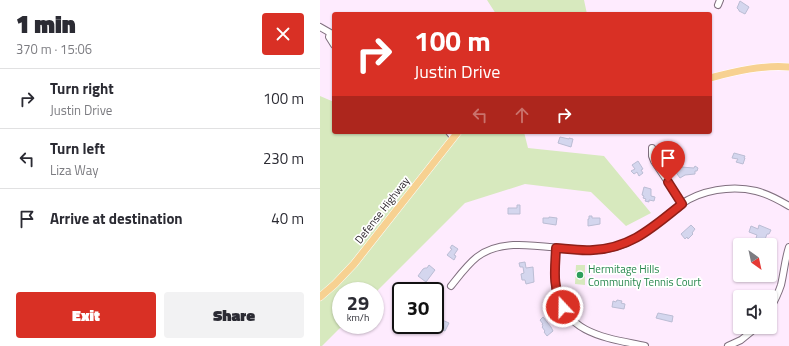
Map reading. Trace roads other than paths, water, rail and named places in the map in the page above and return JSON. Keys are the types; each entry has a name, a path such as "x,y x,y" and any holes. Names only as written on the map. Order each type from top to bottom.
{"main road":[{"path":"712,77 755,68 789,67"},
{"name":"Defense Highway","path":"320,297 354,264 453,134"}],"street":[{"path":"320,27 332,34"},
{"path":"652,148 652,156 654,161 682,204"},
{"path":"451,286 472,261 493,248 512,244 592,250 611,248 640,237 682,204 708,192 731,188 748,190 762,193 789,206"},
{"path":"777,294 789,247"},
{"path":"556,248 556,291 563,307 570,317 581,327 592,333 605,338 645,346"},
{"path":"728,346 741,340 748,334"}],"place":[{"name":"Hermitage Hills Community Tennis Court","path":"580,275"}]}
